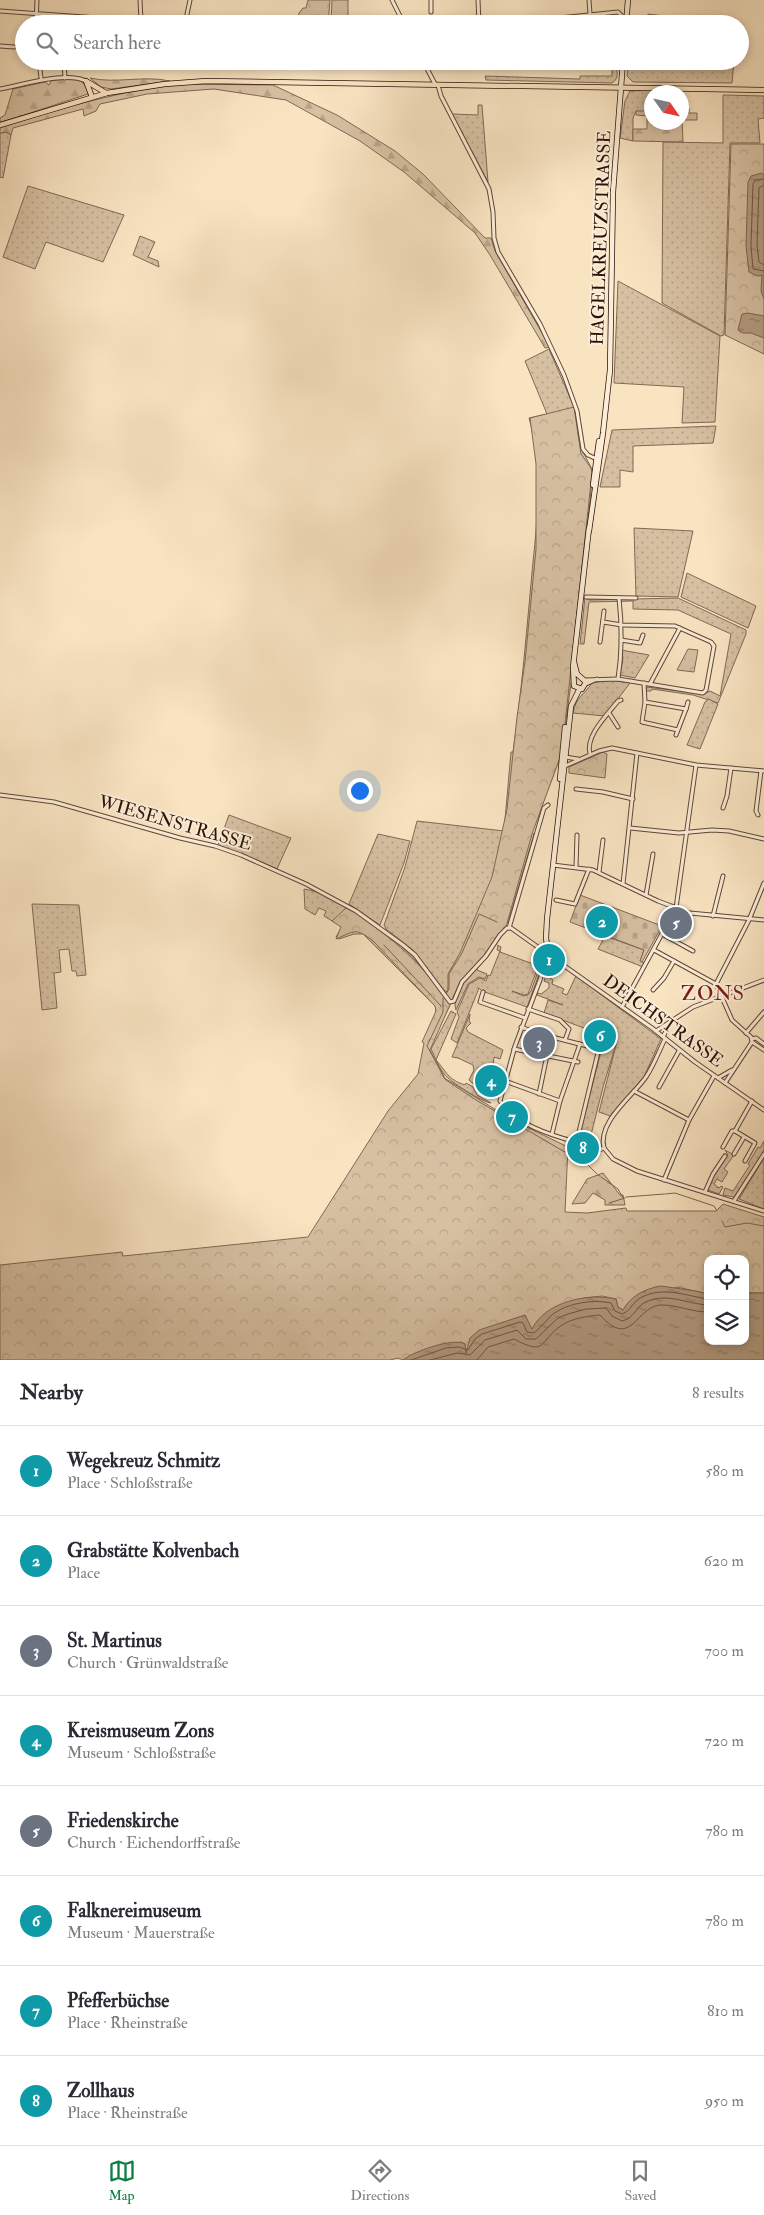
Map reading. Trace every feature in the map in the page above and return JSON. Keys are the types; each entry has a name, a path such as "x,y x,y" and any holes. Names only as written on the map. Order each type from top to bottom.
{"main road":[{"path":"86,81 107,93"},
{"path":"86,81 94,96"},
{"path":"0,126 107,93 164,84 206,81 764,90"},
{"path":"93,86 94,96"}],"street":[{"path":"36,14 37,0"},
{"path":"140,0 141,15"},
{"path":"187,15 190,0"},
{"path":"392,0 400,15"},
{"path":"431,0 431,12"},
{"path":"478,0 479,15"},
{"path":"589,0 590,14"},
{"path":"627,15 628,0"},
{"path":"0,11 51,15"},
{"path":"581,15 620,13 620,15"},
{"path":"0,46 14,47"},
{"path":"40,70 41,78"},
{"path":"64,70 64,78"},
{"path":"428,70 489,190 493,212 494,238 498,252 549,342 574,400 584,449 588,455 598,461"},
{"name":"HAGELKREUZSTRASSE","path":"578,678 574,662 608,389 611,351 613,192 622,70"},
{"path":"0,89 64,78 78,78 86,81"},
{"path":"586,597 636,598"},
{"path":"618,679 622,625 619,598"},
{"path":"600,642 604,611"},
{"path":"558,813 564,767 563,746 568,708 577,689 586,682 598,679 618,679 705,692 713,644 680,628 622,625 603,622"},
{"path":"650,684 680,628"},
{"path":"621,640 640,643 643,635"},
{"path":"577,689 573,684 578,678 586,682"},
{"path":"644,683 645,702 642,722 678,730"},
{"path":"577,689 570,710 564,759 546,931 548,952 546,965 521,1027 500,1102 508,1112 552,1134 587,1147 599,1150 604,1148"},
{"path":"590,754 590,740 620,700"},
{"path":"645,702 686,709"},
{"path":"676,735 688,702"},
{"path":"609,713 618,726"},
{"path":"564,767 590,754 612,748 696,765 762,771 756,811 758,815"},
{"path":"623,884 637,753"},
{"path":"564,759 579,759"},
{"path":"564,759 571,762"},
{"path":"622,1006 676,908 696,765"},
{"path":"723,808 727,796 731,768"},
{"path":"576,789 603,792 633,799"},
{"name":"WIESENSTRASSE","path":"0,795 54,802 180,838 215,846 299,881 356,911 404,945 419,960 450,1002 454,1001 466,976 482,961 500,935 509,928"},
{"path":"548,805 544,808 509,928 548,952"},
{"path":"630,828 687,832 730,831 764,839"},
{"path":"576,867 577,835"},
{"path":"599,872 603,840"},
{"path":"646,895 653,854"},
{"path":"553,865 599,872 646,895 690,913 764,920"},
{"path":"556,900 574,904 589,869"},
{"path":"713,916 723,876"},
{"path":"716,984 749,920 764,883"},
{"path":"662,934 693,951"},
{"path":"654,950 716,984 732,1020 764,1050"},
{"name":"DEICHSTRASSE","path":"548,952 553,959 622,1006 679,1051 764,1110"},
{"path":"546,965 553,959"},
{"path":"653,990 664,978 674,961"},
{"path":"656,1031 693,1007 764,980"},
{"path":"483,992 480,1002 525,1018"},
{"path":"528,1009 560,1020 569,1029 566,1040"},
{"path":"746,1033 764,1012"},
{"path":"672,1021 647,1075 609,1121 603,1142 604,1148 617,1161 664,1180 764,1211"},
{"path":"521,1027 529,1030"},
{"path":"552,1038 599,1049"},
{"path":"725,1083 752,1040 756,1038 764,1044"},
{"path":"576,1142 601,1040"},
{"path":"552,1134 560,1101 576,1061 580,1044"},
{"path":"514,1049 576,1061"},
{"path":"659,1087 679,1051"},
{"path":"539,1094 546,1055"},
{"path":"664,1180 689,1120 716,1077 732,1070"},
{"path":"505,1081 560,1101"},
{"path":"634,1091 689,1120"},
{"path":"723,1147 732,1131 735,1131 752,1101"},
{"path":"735,1131 755,1144 745,1161"},
{"path":"734,1154 744,1137"},
{"path":"734,1201 764,1154"},
{"path":"705,1192 713,1174 725,1156"}],"green space":[{"path":"308,0 330,0 329,15 299,15 303,8 306,8"},
{"path":"332,0 348,0 348,15 331,15"},
{"path":"612,70 616,70 616,79 612,83 486,80 485,76 580,79 580,76 612,76"},
{"path":"628,70 733,70 732,83 633,82 627,76"},
{"path":"90,78 100,80 160,79 170,81 111,89 101,87"},
{"path":"63,79 82,82 89,92 88,94 0,123 0,118 5,115 13,89 45,82 49,85 51,81"},
{"path":"183,84 273,85 337,115 395,151 423,174 485,238 491,238 495,251 550,347 545,348 475,233 404,172 360,141 286,100 214,89 147,94 100,104 96,111 84,116 83,109 13,128 11,135 6,132 0,133 0,128 90,101 136,91"},
{"path":"644,90 644,112 636,111 633,118 633,141 620,138 625,101 630,91"},
{"path":"723,95 764,96 764,118 758,119 760,143 730,143 724,335 721,336 662,303 663,142 723,143"},
{"path":"478,105 482,105 488,182 452,114 478,115"},
{"path":"636,111 644,111 644,116 636,115"},
{"path":"689,113 697,113 697,120 689,120"},
{"path":"633,129 682,130 683,142 633,141"},
{"path":"6,132 11,135 3,178 0,177 0,133"},
{"path":"731,144 764,144 764,354 725,335"},
{"path":"28,186 124,215 103,262 46,242 35,269 3,257"},
{"path":"140,236 155,242 148,257 158,261 159,267 133,255"},
{"path":"618,281 720,336 715,422 682,423 684,387 614,383"},
{"path":"549,349 574,407 576,431 580,435 583,452 593,471 572,677 561,755 532,832 534,834 508,923 506,922 484,957 464,977 451,999 413,950 386,929 384,925 405,867 417,821 504,831 511,752 513,752 522,681 536,526 538,490 536,453 529,418 547,414 525,361"},
{"path":"574,407 581,454 591,468 592,473 562,752 532,834 506,927 486,955 460,982 430,1050 444,1078 514,1121 568,1147 565,1212 587,1213 626,1208 627,1211 716,1211 723,1204 764,1217 764,1293 749,1293 749,1255 704,1255 704,1293 677,1287 623,1310 618,1307 616,1299 602,1296 584,1298 532,1329 525,1315 501,1324 467,1349 466,1354 465,1344 461,1342 403,1360 398,1358 390,1360 0,1360 0,1265 122,1252 123,1256 308,1237 388,1111 418,1074 424,1043 422,1042 436,1011 435,1006 373,941 358,932 336,939 341,927 332,921 346,908 350,908 400,947 444,995 448,989 448,974 460,953 492,877 507,809 525,662 536,549 536,464 530,418"},
{"path":"716,426 713,443 633,446 633,472 620,470 620,487 600,487 612,430"},
{"path":"634,528 693,531 678,597 636,596"},
{"path":"687,573 756,606 748,628 681,597"},
{"path":"585,597 589,600 678,598 746,630 718,703 693,695 652,689 651,691 645,691 647,687 704,694 710,691 720,696 731,634 678,610 633,609 633,601 589,602 584,644 580,644"},
{"path":"688,649 698,650 694,672 677,670"},
{"path":"621,650 649,655 635,678 620,675 623,658"},
{"path":"610,680 630,683 605,716 573,713 578,700 592,683"},
{"path":"709,699 718,704 700,749 687,745 705,702"},
{"path":"603,752 607,754 605,778 569,773 569,767"},
{"path":"229,815 291,838 277,869 218,845"},
{"path":"378,834 410,841 404,863 380,925 349,904"},
{"path":"304,889 317,892 348,907 380,929 417,962 450,1005 433,1041 435,1006 363,934 354,934 339,939 336,937 342,927 324,916 326,911 319,908 315,915 305,909"},
{"path":"580,895 662,926 642,962 640,961 644,950 570,922"},
{"path":"32,904 79,905 86,975 77,976 76,971 72,971 69,949 59,950 61,972 54,973 57,1008 42,1010"},
{"path":"605,936 644,950 640,961 645,963 643,967 598,949"},
{"path":"497,945 501,947 500,952 536,965 541,951 543,953 528,994 524,995 512,991 523,996 528,995 531,991 544,954 541,969 527,1007 482,991 479,988 457,1043 451,1039 459,1017 457,1012 469,984 480,978 486,981 488,975 490,976 500,951 497,950"},
{"path":"477,968 477,970 487,974 485,979 479,977 468,984 456,1010 455,1004 458,993"},
{"path":"546,975 553,980 552,984 564,989 562,993 567,995 576,976 661,1039 643,1079 610,1116 599,1112 617,1041 589,1143 584,1141 583,1144 578,1141 605,1036 544,1013 548,1000 563,1005 537,995 549,988 549,983 544,981"},
{"path":"451,1011 456,1014 436,1060 431,1049"},
{"path":"470,1014 469,1022 471,1023 466,1028 468,1032 503,1050 500,1059 494,1057 493,1067 488,1065 484,1078 481,1077 476,1086 469,1080 474,1070 473,1065 452,1057"},
{"path":"436,1060 451,1078 459,1083 465,1085 466,1083 473,1087 477,1095 491,1103 473,1095 452,1081 444,1074"},
{"path":"764,1141 764,1151 734,1197 723,1195 725,1188 733,1191 750,1165 748,1164 758,1147 760,1148"},
{"path":"725,1150 734,1155 724,1169 728,1172 722,1182 717,1179 714,1184 719,1188 723,1187 719,1194 708,1190 721,1160 728,1155"},
{"path":"764,1158 764,1209 739,1199"},
{"path":"603,1173 620,1195 623,1195 625,1205 605,1205 605,1200 593,1193 585,1203 572,1204 587,1179"}],"water":[{"path":"762,173 764,175 764,299 761,291 762,275 757,276 749,272 746,246 748,182 751,176"},
{"path":"748,313 764,316 764,338 738,330 742,314"},
{"path":"661,1286 704,1293 704,1345 749,1345 749,1293 764,1293 764,1360 403,1360 424,1350 452,1342 465,1344 466,1353 470,1338 479,1330 525,1315 532,1329 538,1319 547,1312 569,1301 581,1298 605,1297 616,1299 618,1307 623,1310 629,1301 648,1289"}],"waterway":[{"path":"446,994 449,989 449,974 462,953 479,914 497,922"},
{"path":"384,945 441,1006"},
{"path":"443,998 443,1012 427,1046 446,1080 476,1100 563,1151 583,1160 597,1174"},
{"path":"601,1177 618,1189 623,1198"},
{"path":"665,1194 675,1193 714,1206 717,1211"},
{"path":"626,1197 664,1194"},
{"path":"609,1203 625,1198"},
{"path":"722,1221 725,1227 747,1223 764,1226"}],"place":[{"name":"Grabstätte Kolvenbach","path":"602,922"},
{"name":"Friedenskirche","path":"676,923"},
{"name":"Wegekreuz Schmitz","path":"549,960"},
{"name":"Falknereimuseum","path":"600,1036"},
{"name":"St. Martinus","path":"539,1043"},
{"name":"Kreismuseum Zons","path":"491,1081"},
{"name":"Pfefferbüchse","path":"512,1117"},
{"name":"Zollhaus","path":"583,1148"}],"district":[{"name":"ZONS","path":"713,993"}]}
